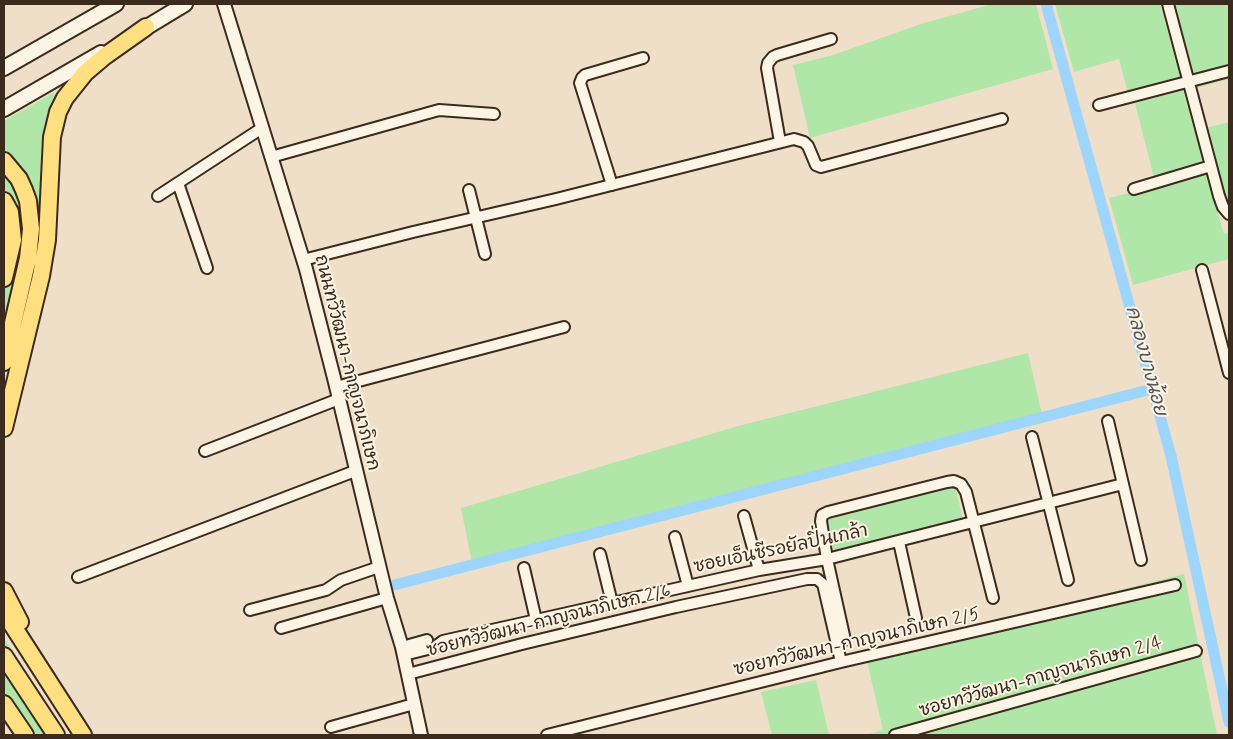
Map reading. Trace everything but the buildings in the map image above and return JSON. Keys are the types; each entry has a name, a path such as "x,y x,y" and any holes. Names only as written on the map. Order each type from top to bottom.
{"main road":[{"path":"4,68 116,4"},
{"path":"4,110 186,4"},
{"path":"4,428 41,276 47,240 52,137 58,112 64,98 85,73 146,27"},
{"path":"4,161 19,179 24,190 29,208 31,228 28,258 4,362"},
{"path":"4,201 10,212 13,240 4,278"},
{"path":"4,591 58,695"},
{"path":"4,612 84,735"},
{"path":"4,633 73,735"},
{"path":"4,656 56,735"},
{"path":"4,704 24,735"}],"street":[{"name":"ถนนทวีวัฒนา-กาญจนาภิเษก","path":"224,4 303,260 338,393 386,598 403,651 421,735"},
{"path":"1168,4 1222,207 1229,214"},
{"path":"780,142 767,68 768,63 777,55 831,39"},
{"path":"612,185 580,84 585,75 643,58"},
{"path":"1099,105 1229,71"},
{"path":"271,157 439,110 494,114"},
{"path":"303,260 794,139 804,142 808,146 816,165 821,167 1002,119"},
{"path":"158,196 262,128"},
{"path":"1134,189 1211,166"},
{"path":"178,183 207,268"},
{"path":"469,190 485,254"},
{"path":"1202,270 1229,373"},
{"path":"205,451 338,393 564,327"},
{"path":"1108,420 1141,560"},
{"path":"1032,437 1068,580"},
{"path":"78,576 355,471"},
{"path":"845,640 827,559 821,520 822,515 828,512 954,481 961,484 966,492 993,598"},
{"name":"ซอยเอ็นซีรอยัลปิ่นเกล้า","path":"403,651 759,570 827,559 1124,484"},
{"path":"744,516 759,570"},
{"path":"675,537 688,586"},
{"path":"899,542 916,618"},
{"path":"600,554 612,603"},
{"path":"250,610 326,590 342,580 379,567"},
{"path":"524,568 536,620"},
{"name":"ซอยทวีวัฒนา-กาญจนาภิเษก 2/6","path":"408,674 666,609 807,579 817,579 823,584 841,662"},
{"name":"ซอยทวีวัฒนา-กาญจนาภิเษก 2/5","path":"547,735 841,662 1175,585"},
{"path":"281,628 386,598"},
{"name":"ซอยทวีวัฒนา-กาญจนาภิเษก 2/4","path":"895,735 1196,651"},
{"path":"331,727 414,704"}],"green space":[{"path":"992,4 1036,4 1053,69 810,138 793,65 833,55 921,24"},
{"path":"1055,4 1160,4 1181,79 1128,93 1119,59 1074,72"},
{"path":"1173,4 1229,4 1229,79 1196,88"},
{"path":"1183,90 1224,234 1229,233 1229,259 1133,285 1109,198 1156,186 1135,103"},
{"path":"53,93 60,94 39,240 22,265 4,340 4,121"},
{"path":"1229,122 1229,210 1205,128"},
{"path":"1028,353 1043,419 473,568 461,508 738,426"},
{"path":"955,486 963,519 834,552 825,518"},
{"path":"1184,574 1217,735 865,735 883,730 865,653"},
{"path":"4,638 67,735 15,735 4,718"},
{"path":"816,680 829,735 772,735 761,692"}],"waterway":[{"name":"คลองบางน้อย","path":"1046,4 1171,456 1229,722"},
{"path":"394,585 1152,389"}]}
